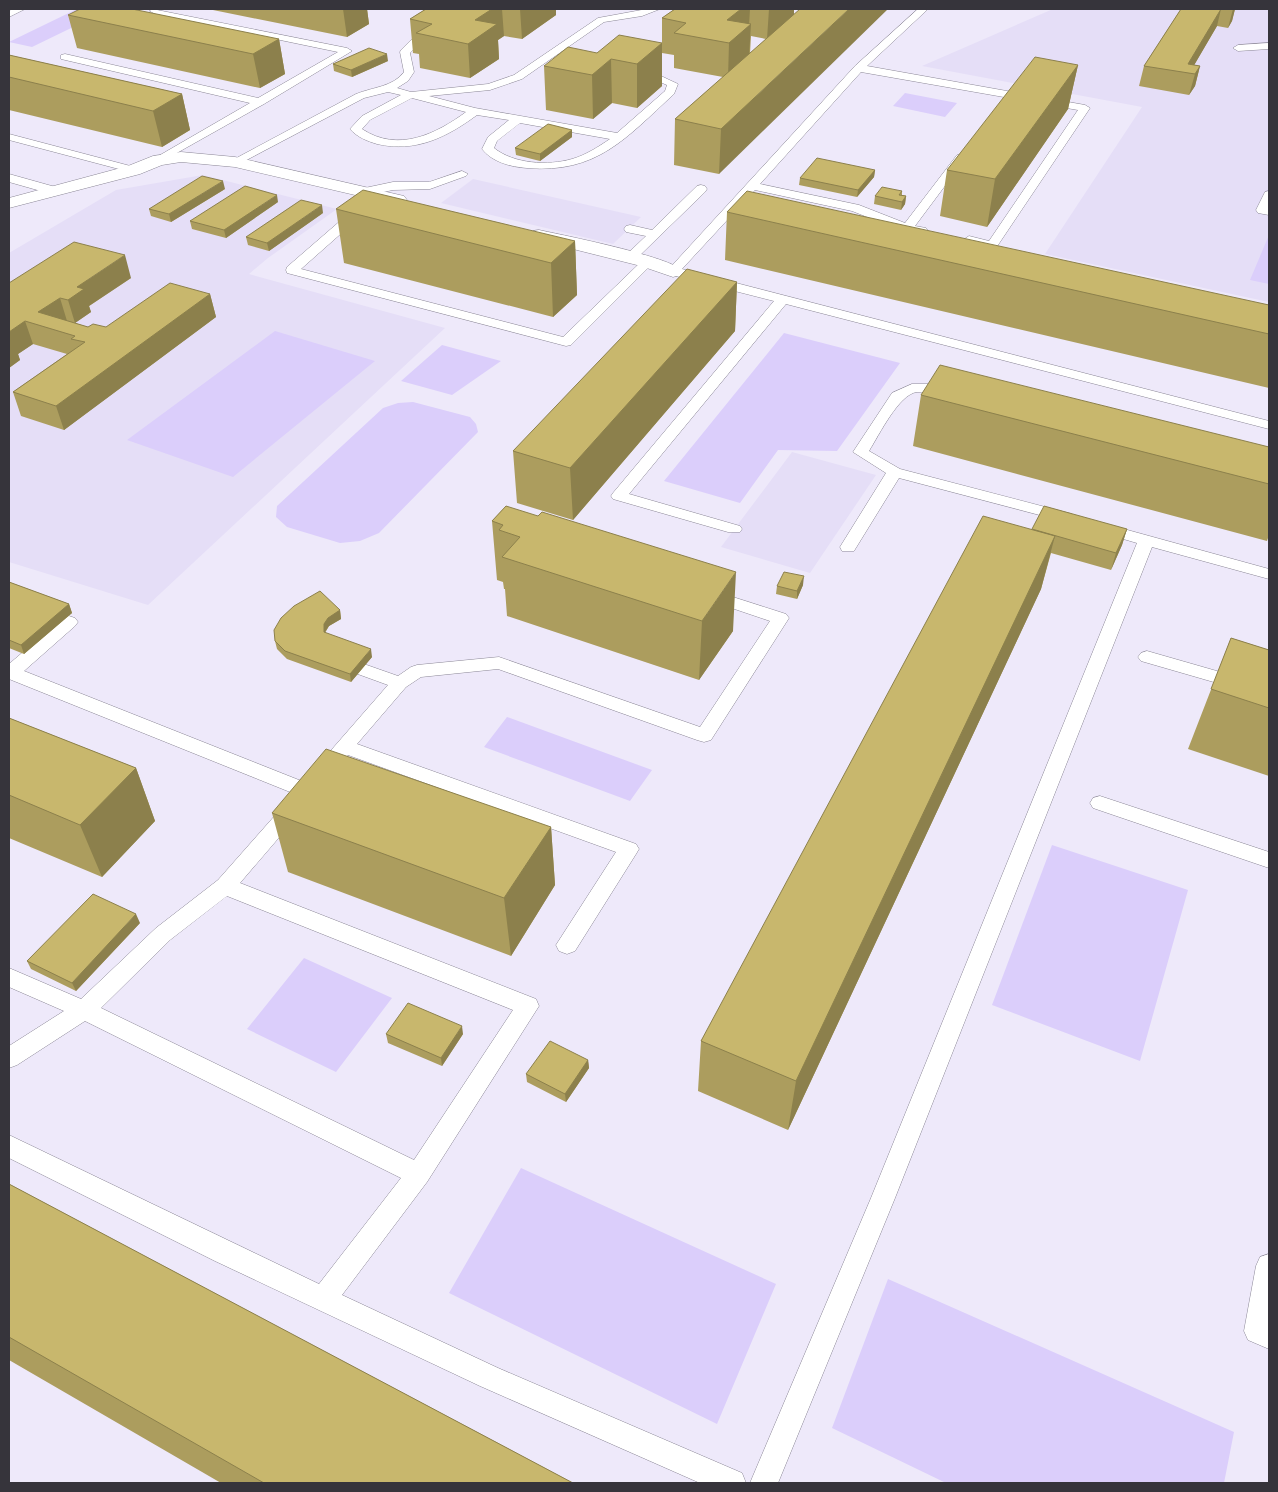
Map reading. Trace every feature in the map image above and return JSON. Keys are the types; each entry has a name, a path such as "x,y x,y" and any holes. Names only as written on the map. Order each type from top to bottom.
{"street":[{"path":"9,203 134,170 159,160 181,157 235,162 414,204"},
{"path":"527,232 648,262 672,271"}],"lane":[{"path":"9,14 20,9"},
{"path":"388,90 404,79 409,72 405,52 420,37 461,9"},
{"path":"475,111 448,131 431,140 417,143 377,141 365,136 356,129 366,118 410,95 501,85 518,77 601,20 612,15 638,14 655,9"},
{"path":"923,9 859,68 672,271 1269,424"},
{"path":"155,11 347,51 159,160"},
{"path":"1238,48 1269,46"},
{"path":"562,48 578,51"},
{"path":"65,58 260,102"},
{"path":"518,119 492,140 488,149 496,156 523,165 553,166 579,161 618,137 670,92 673,84 626,65"},
{"path":"859,68 1006,99 1085,108 992,245 954,237"},
{"path":"235,162 360,96 373,91 388,90 475,111 618,137"},
{"path":"9,137 134,170"},
{"path":"907,228 967,149"},
{"path":"430,185 462,174"},
{"path":"9,178 55,191"},
{"path":"458,190 430,185 393,186 370,193 292,270 566,342 648,262"},
{"path":"752,186 855,208 907,228 935,234"},
{"path":"630,258 701,189"},
{"path":"1269,195 1262,210 1269,211"},
{"path":"630,229 655,234"},
{"path":"734,529 619,496 782,300"},
{"path":"962,396 933,388 912,388 897,396 862,452 895,472 1037,508 1146,541 1269,574"},
{"path":"848,547 895,472"},
{"path":"764,1483 886,1189 1146,541"},
{"path":"9,1058 84,1010 163,934 225,886 400,683 417,671 499,663 704,735 780,618 697,590"},
{"path":"69,622 10,672 307,791"},
{"path":"1147,657 1269,692"},
{"path":"362,669 400,683"},
{"path":"346,747 629,849 567,944"},
{"path":"1100,803 1269,860"},
{"path":"225,886 528,1006 418,1174 324,1298"},
{"path":"9,977 84,1010 418,1174"},
{"path":"9,1146 224,1252 488,1377 732,1483"},
{"path":"1269,1266 1257,1331 1269,1336"}],"shaded area":[{"path":"77,9 100,14 32,47 9,42"},
{"path":"1053,9 1269,9 1269,302 1045,254 1142,107 922,66"},
{"path":"905,93 957,103 945,117 893,106"},
{"path":"203,175 337,209 268,258 249,274 445,328 148,605 9,562 9,253 116,190"},
{"path":"473,179 641,217 613,244 441,203"},
{"path":"1269,235 1269,284 1250,280"},
{"path":"275,331 375,361 233,477 127,440"},
{"path":"784,333 900,363 837,451 778,450 740,503 664,481"},
{"path":"442,345 501,361 452,395 401,381"},
{"path":"413,402 470,417 476,424 478,432 379,533 360,541 340,543 287,527 276,517 277,506 383,408 398,403"},
{"path":"792,452 876,475 810,573 721,547"},
{"path":"507,717 652,770 630,801 484,747"},
{"path":"1052,845 1188,890 1140,1061 992,1005"},
{"path":"304,958 392,998 336,1072 247,1029"},
{"path":"521,1168 776,1284 717,1424 449,1293"},
{"path":"888,1279 1234,1432 1224,1483 946,1483 832,1428"}],"building":[{"path":"80,9 132,9 279,39 253,54 68,15"},
{"path":"426,9 492,9 475,20 497,24 468,44 416,33 432,24 410,19"},
{"path":"675,9 741,9 727,20 751,24 729,43 674,33 686,23 662,18"},
{"path":"800,9 849,9 721,129 675,119"},
{"path":"1181,9 1221,9 1188,64 1200,66 1195,74 1144,66"},
{"path":"619,35 662,43 637,64 611,59 592,75 544,66 568,47 597,53"},
{"path":"369,48 387,54 351,70 333,64"},
{"path":"9,55 182,94 153,111 9,77"},
{"path":"1035,57 1078,65 995,179 947,170"},
{"path":"548,124 572,130 540,154 515,148"},
{"path":"817,158 875,170 858,190 800,178"},
{"path":"202,176 223,181 169,214 149,209"},
{"path":"245,186 277,195 224,230 190,221"},
{"path":"882,187 902,191 899,195 906,196 902,202 875,196"},
{"path":"363,190 575,241 551,263 336,209"},
{"path":"747,191 1269,305 1269,334 727,212"},
{"path":"301,200 322,205 267,243 246,237"},
{"path":"74,242 125,255 77,287 84,289 68,300 60,298 38,312 88,327 93,324 106,327 170,283 210,294 56,406 13,392 85,342 71,339 75,336 25,321 9,332 9,283"},
{"path":"687,269 737,282 570,468 513,451"},
{"path":"940,365 1269,447 1269,484 921,395"},
{"path":"506,506 538,516 542,512 736,572 702,621 502,557 520,537 499,530 503,525 492,521"},
{"path":"1044,506 1127,529 1116,553 1032,529"},
{"path":"983,516 1055,536 796,1081 701,1041"},
{"path":"784,572 804,576 797,591 777,586"},
{"path":"9,582 69,604 21,645 9,640"},
{"path":"320,591 340,610 328,618 324,624 324,632 371,649 350,674 285,651 275,641 274,630 281,618 294,606"},
{"path":"1231,638 1269,650 1269,708 1211,689"},
{"path":"9,718 136,768 80,825 9,795"},
{"path":"326,749 551,827 504,898 272,813"},
{"path":"93,894 136,914 72,983 27,961"},
{"path":"408,1003 462,1026 441,1058 386,1034"},
{"path":"550,1041 588,1060 565,1094 526,1074"},
{"path":"9,1184 573,1483 264,1483 9,1337"}]}
